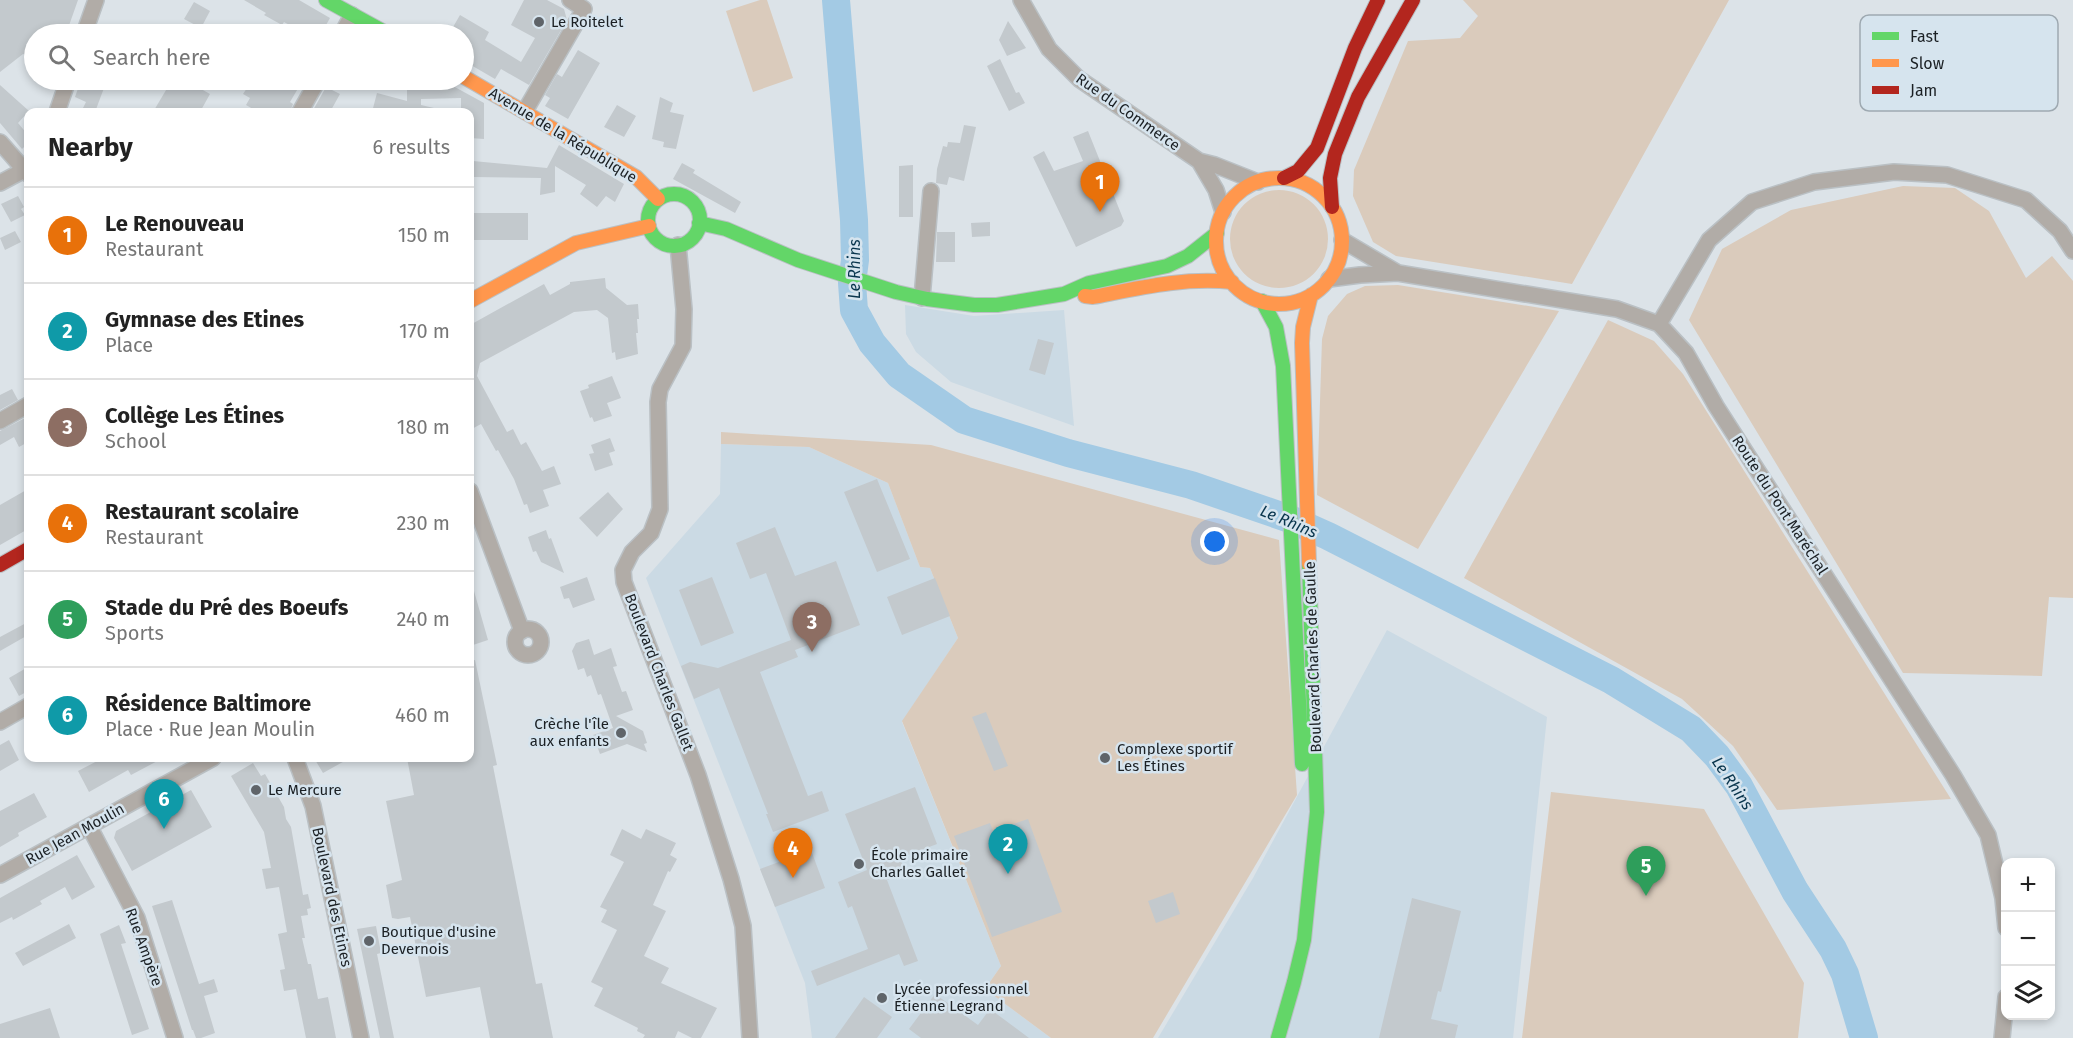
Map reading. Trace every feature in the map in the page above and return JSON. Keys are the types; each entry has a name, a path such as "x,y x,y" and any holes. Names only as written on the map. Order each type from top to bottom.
{"main road":[{"path":"326,0 369,24"},
{"path":"1284,178 1298,171 1317,148 1355,48 1378,0"},
{"path":"1332,207 1330,178 1339,144 1358,97 1413,0"},
{"name":"Avenue de la République","path":"474,83 636,177 658,199"},
{"path":"1271,178 1284,178 1303,183 1319,192 1332,207 1339,223 1342,240 1336,267 1329,279 1311,295 1287,303 1262,301 1245,294 1232,282 1224,272 1219,259 1217,233 1223,212 1238,194 1258,182 1271,178"},
{"path":"672,194 687,197 697,208 699,223 692,237 678,245 671,245 657,239 649,226 649,211 658,199 672,194"},
{"path":"699,223 726,229 798,260 896,292 957,303 997,305 1064,294 1089,283 1167,266 1188,256 1217,233"},
{"path":"474,299 576,243 649,226"},
{"path":"1064,294 1093,297 1181,282 1210,280 1232,282"},
{"name":"Boulevard Charles de Gaulle","path":"1278,1038 1306,928 1311,880 1311,839 1317,812 1302,343 1303,327 1311,295"},
{"name":"Boulevard Charles de Gaulle","path":"1262,301 1270,313 1280,340 1283,366 1305,815 1311,839"},
{"path":"0,565 24,551"}],"street":[{"path":"88,24 96,0"},
{"path":"525,111 584,9 570,0"},
{"name":"Rue du Commerce","path":"1021,0 1049,49 1079,78 1199,161 1258,182"},
{"path":"347,24 352,15"},
{"path":"58,108 65,90"},
{"path":"302,108 312,90"},
{"path":"0,142 24,167"},
{"name":"Rue du Commerce","path":"1199,161 1216,190 1223,212"},
{"path":"1659,324 1709,240 1752,202 1814,182 1894,172 1947,175 2025,200 2060,231 2073,250"},
{"path":"0,183 24,173"},
{"path":"922,298 931,191"},
{"name":"Route du Pont Maréchal","path":"1342,240 1365,256 1398,273"},
{"name":"Boulevard Charles Gallet","path":"678,245 684,309 683,346 660,389 658,402 660,509 651,533 632,552 624,570 624,582 698,775 731,879 743,926 750,1038"},
{"name":"Route du Pont Maréchal","path":"1329,279 1360,274 1398,273 1617,309 1659,324 1686,353 1716,406 1953,775 1988,835 2004,912"},
{"path":"0,421 24,407"},
{"path":"474,502 522,631"},
{"path":"0,722 24,708"},
{"name":"Rue Jean Moulin","path":"0,875 206,762"},
{"name":"Boulevard des Etines","path":"296,762 313,806 361,1038"},
{"name":"Rue Ampère","path":"89,826 137,918 175,1038"},
{"path":"2002,1038 2004,1020"}],"shaded area":[{"path":"760,0 767,0 793,78 753,92 726,11"},
{"path":"1463,0 1729,0 1572,284 1396,256 1373,242 1353,196 1354,170 1408,41 1460,38 1478,16"},
{"path":"1903,186 1955,188 1989,211 2026,278 2052,256 2073,281 2073,598 2049,597 2042,676 1903,673 1689,320 1722,249 1791,210"},
{"path":"1279,190 1298,193 1314,204 1325,220 1328,239 1325,258 1314,274 1298,285 1279,288 1260,285 1244,274 1233,258 1230,239 1233,220 1244,204 1260,193"},
{"path":"1398,285 1559,311 1418,549 1317,495 1322,339 1328,316 1347,294 1365,286"},
{"path":"905,305 974,316 1064,310 1074,426 951,382 916,352 906,334"},
{"path":"1608,320 1654,341 1683,374 1951,799 1777,810 1733,746 1682,699 1464,578"},
{"name":"Complexe sportif Les Étines","path":"721,432 931,445 1279,540 1297,795 1153,1038 1051,1038 985,989 1001,966 902,721 958,638 930,568 920,567 888,483 809,447 721,444"},
{"path":"721,444 809,447 888,483 920,567 930,568 958,638 902,722 1001,966 985,989 1051,1038 812,1038 805,983 646,578 720,494"},
{"path":"1387,630 1547,717 1513,1038 1158,1038 1253,878"},
{"path":"1551,792 1704,809 1804,983 1798,1038 1522,1038"}],"building":[{"path":"0,0 78,0 70,24 24,24 24,54 0,72"},
{"path":"244,0 299,0 330,18 327,24 288,24 284,22 280,24 264,15 266,13"},
{"path":"524,0 547,0 564,9 567,20 529,85 501,69 495,79 474,67 474,24 455,24 460,15 489,32 485,40 521,62 535,38 511,25"},
{"path":"194,2 210,11 203,24 193,24 184,19"},
{"path":"1008,21 1026,48 1007,56 999,40"},
{"path":"578,50 600,63 568,119 545,106 550,98 545,95 557,74 562,77"},
{"path":"1000,59 1016,93 1019,92 1025,103 1009,111 987,66"},
{"path":"0,85 26,108 24,116 18,123 24,130 22,149 0,123"},
{"path":"77,90 103,90 96,108 83,108 86,102 75,97"},
{"path":"166,90 203,90 210,94 202,108 155,108"},
{"path":"246,90 297,90 290,102 293,104 292,108 251,108 246,105 250,98 243,94"},
{"path":"324,90 332,90 340,94 332,108 314,108"},
{"path":"407,90 460,90 484,103 484,139 474,138 474,108 461,108 461,98 421,99 421,105 434,108 373,108 377,93 407,101"},
{"path":"660,97 673,103 670,112 684,115 676,149 663,147 664,142 652,139"},
{"path":"617,105 636,116 624,137 604,127"},
{"path":"964,125 976,127 964,181 949,177 947,185 936,183 943,146 947,147 948,142 960,143"},
{"path":"1088,131 1124,221 1121,226 1076,247 1033,157 1044,151 1054,171 1083,161 1073,137"},
{"path":"559,145 624,184 615,202 606,196 597,207 580,194 586,185 555,166 555,192 540,195 541,178 474,177 474,161 547,168"},
{"path":"682,163 695,170 693,173 741,202 735,213 673,179"},
{"path":"913,165 913,217 899,217 899,166"},
{"path":"18,196 24,207 21,209 24,216 11,222 1,204"},
{"path":"474,213 528,213 528,240 474,240"},
{"path":"990,222 990,236 972,237 971,223"},
{"path":"15,231 21,242 5,250 0,238"},
{"path":"937,232 955,232 955,262 936,262"},
{"path":"605,278 606,288 627,305 638,304 639,319 637,319 638,333 636,333 638,354 616,360 615,352 612,353 608,318 597,310 574,312 480,363 477,376 507,432 513,429 521,445 526,442 542,471 554,466 561,484 543,490 549,506 530,513 527,504 524,505 514,479 481,424 474,428 474,323 544,284 550,295 570,282"},
{"path":"1038,339 1054,343 1045,375 1029,370"},
{"path":"612,376 621,398 607,403 612,416 594,422 592,417 590,418 580,391 589,388 588,385"},
{"path":"12,389 18,400 0,410 0,395"},
{"path":"24,419 24,444 19,447 14,437 0,445 0,431"},
{"path":"610,438 615,451 609,453 613,465 595,471 589,454 594,453 591,445"},
{"path":"877,479 910,559 877,572 844,492"},
{"path":"24,491 24,531 0,545 0,505"},
{"path":"608,492 623,509 597,537 579,518"},
{"path":"775,527 795,576 836,561 860,625 795,650 798,657 760,672 808,796 822,791 829,811 773,832 719,688 694,699 681,666 690,662 718,668 791,640 766,573 750,579 736,543"},
{"path":"546,530 564,573 541,562 536,551 533,552 528,537"},
{"path":"587,577 595,600 573,608 569,598 564,599 560,587"},
{"path":"712,577 734,633 701,646 679,590"},
{"path":"935,578 950,616 902,635 887,597"},
{"path":"474,591 488,640 474,645"},
{"path":"24,624 24,637 0,651 0,637"},
{"path":"589,639 594,655 611,648 617,666 613,667 622,692 626,691 633,710 616,716 643,731 647,752 627,744 600,754 593,735 613,728 601,694 598,695 591,675 587,677 584,668 578,670 572,651 576,643"},
{"path":"474,660 497,765 493,766 536,984 542,983 553,1038 490,1038 480,987 426,997 410,917 392,918 386,885 402,880 386,801 414,795 408,762 474,762"},
{"path":"24,669 24,693 19,696 9,678"},
{"path":"986,712 1008,766 994,771 972,717"},
{"path":"9,740 19,760 0,771 0,745"},
{"path":"95,762 155,762 131,775 128,770 89,792 78,771"},
{"path":"316,762 343,762 323,773"},
{"path":"253,763 261,776 265,774 284,807 286,819 291,827 303,895 308,894 311,908 307,909 308,915 301,916 305,938 302,938 308,964 311,964 318,999 328,997 336,1038 306,1038 296,989 284,991 280,970 285,969 278,934 287,932 279,887 266,889 262,869 271,868 264,832 231,776"},
{"path":"915,787 937,844 900,858 906,873 887,880 918,961 904,966 899,954 817,986 811,971 868,949 852,906 848,908 838,882 867,870 845,814"},
{"path":"191,790 212,827 132,871 114,838 116,831"},
{"path":"34,793 47,817 18,833 19,836 0,847 0,811"},
{"path":"1028,819 1062,912 992,937 954,836 990,823 993,831"},
{"path":"622,829 641,839 646,829 676,843 670,855 677,859 670,872 668,871 653,905 666,911 644,956 669,968 661,983 717,1008 701,1038 692,1038 678,1031 675,1038 643,1038 645,1035 637,1031 638,1028 594,1006 603,988 591,982 617,930 601,922 607,910 600,907 624,862 610,855"},
{"path":"811,850 825,888 775,907 760,869"},
{"path":"77,855 95,887 72,900 65,887 40,901 42,904 13,920 12,917 0,923 0,898"},
{"path":"1173,892 1180,914 1156,923 1148,901"},
{"path":"1412,898 1461,911 1441,992 1438,991 1431,1019 1458,1025 1455,1038 1379,1038"},
{"path":"172,900 199,984 214,979 218,992 204,996 215,1033 201,1038 196,1038 192,1030 152,906"},
{"path":"69,924 76,938 23,966 15,953"},
{"path":"119,925 126,943 121,944 149,1029 132,1035 100,934"},
{"path":"376,926 381,953 377,954 394,1038 380,1038 357,929"},
{"path":"935,994 978,1025 990,1009 1029,1038 921,1038 909,1029"},
{"path":"864,997 892,1017 877,1038 835,1038"},
{"path":"50,1008 60,1038 0,1038 0,1024"}],"waterway":[{"name":"Le Rhins","path":"836,0 854,220 855,260 852,283 854,310 872,343 899,375 964,420 1068,453 1191,485 1290,519 1328,536 1611,680 1691,729 1717,756 1739,786 1795,891 1833,949 1845,974 1864,1038"}],"traffic: fast":[{"path":"326,0 370,24"},
{"path":"674,194 684,196 692,202 698,210 700,220 698,230 692,238 684,244 674,246 664,244 656,238 650,230 648,220 650,210 656,202 664,196 674,194"},
{"path":"699,223 726,229 798,260 896,292 927,299 974,305 997,305 1064,294 1089,283 1167,266 1188,256 1217,233"},
{"path":"1262,301 1276,327 1283,366 1302,764"},
{"path":"1278,1038 1304,940 1317,812 1309,564"}],"traffic: slow":[{"path":"474,83 636,177 658,199"},
{"path":"1279,178 1303,183 1323,197 1337,217 1342,241 1337,265 1323,285 1303,299 1279,304 1255,299 1235,285 1221,265 1216,241 1221,217 1235,197 1255,183 1279,178"},
{"path":"474,299 576,243 649,226"},
{"path":"1085,296 1093,297 1179,282 1232,282"},
{"path":"1309,564 1302,343 1303,327 1311,295"}],"traffic: jam":[{"path":"1284,178 1298,171 1317,148 1355,48 1378,0"},
{"path":"1332,207 1330,178 1335,154 1358,97 1413,0"},
{"path":"0,565 24,551"}],"place":[{"name":"Le Roitelet","path":"539,22"},
{"name":"Le Renouveau","path":"1100,212"},
{"name":"Collège Les Étines","path":"812,652"},
{"name":"Crèche l'île aux enfants","path":"621,733"},
{"name":"Complexe sportif Les Étines","path":"1105,758"},
{"name":"Le Mercure","path":"256,790"},
{"name":"Résidence Baltimore","path":"164,829"},
{"name":"École primaire Charles Gallet","path":"859,864"},
{"name":"Gymnase des Etines","path":"1008,874"},
{"name":"Restaurant scolaire","path":"793,878"},
{"name":"Stade du Pré des Boeufs","path":"1646,896"},
{"name":"Boutique d'usine Devernois","path":"369,941"},
{"name":"Lycée professionnel Étienne Legrand","path":"882,998"}]}
